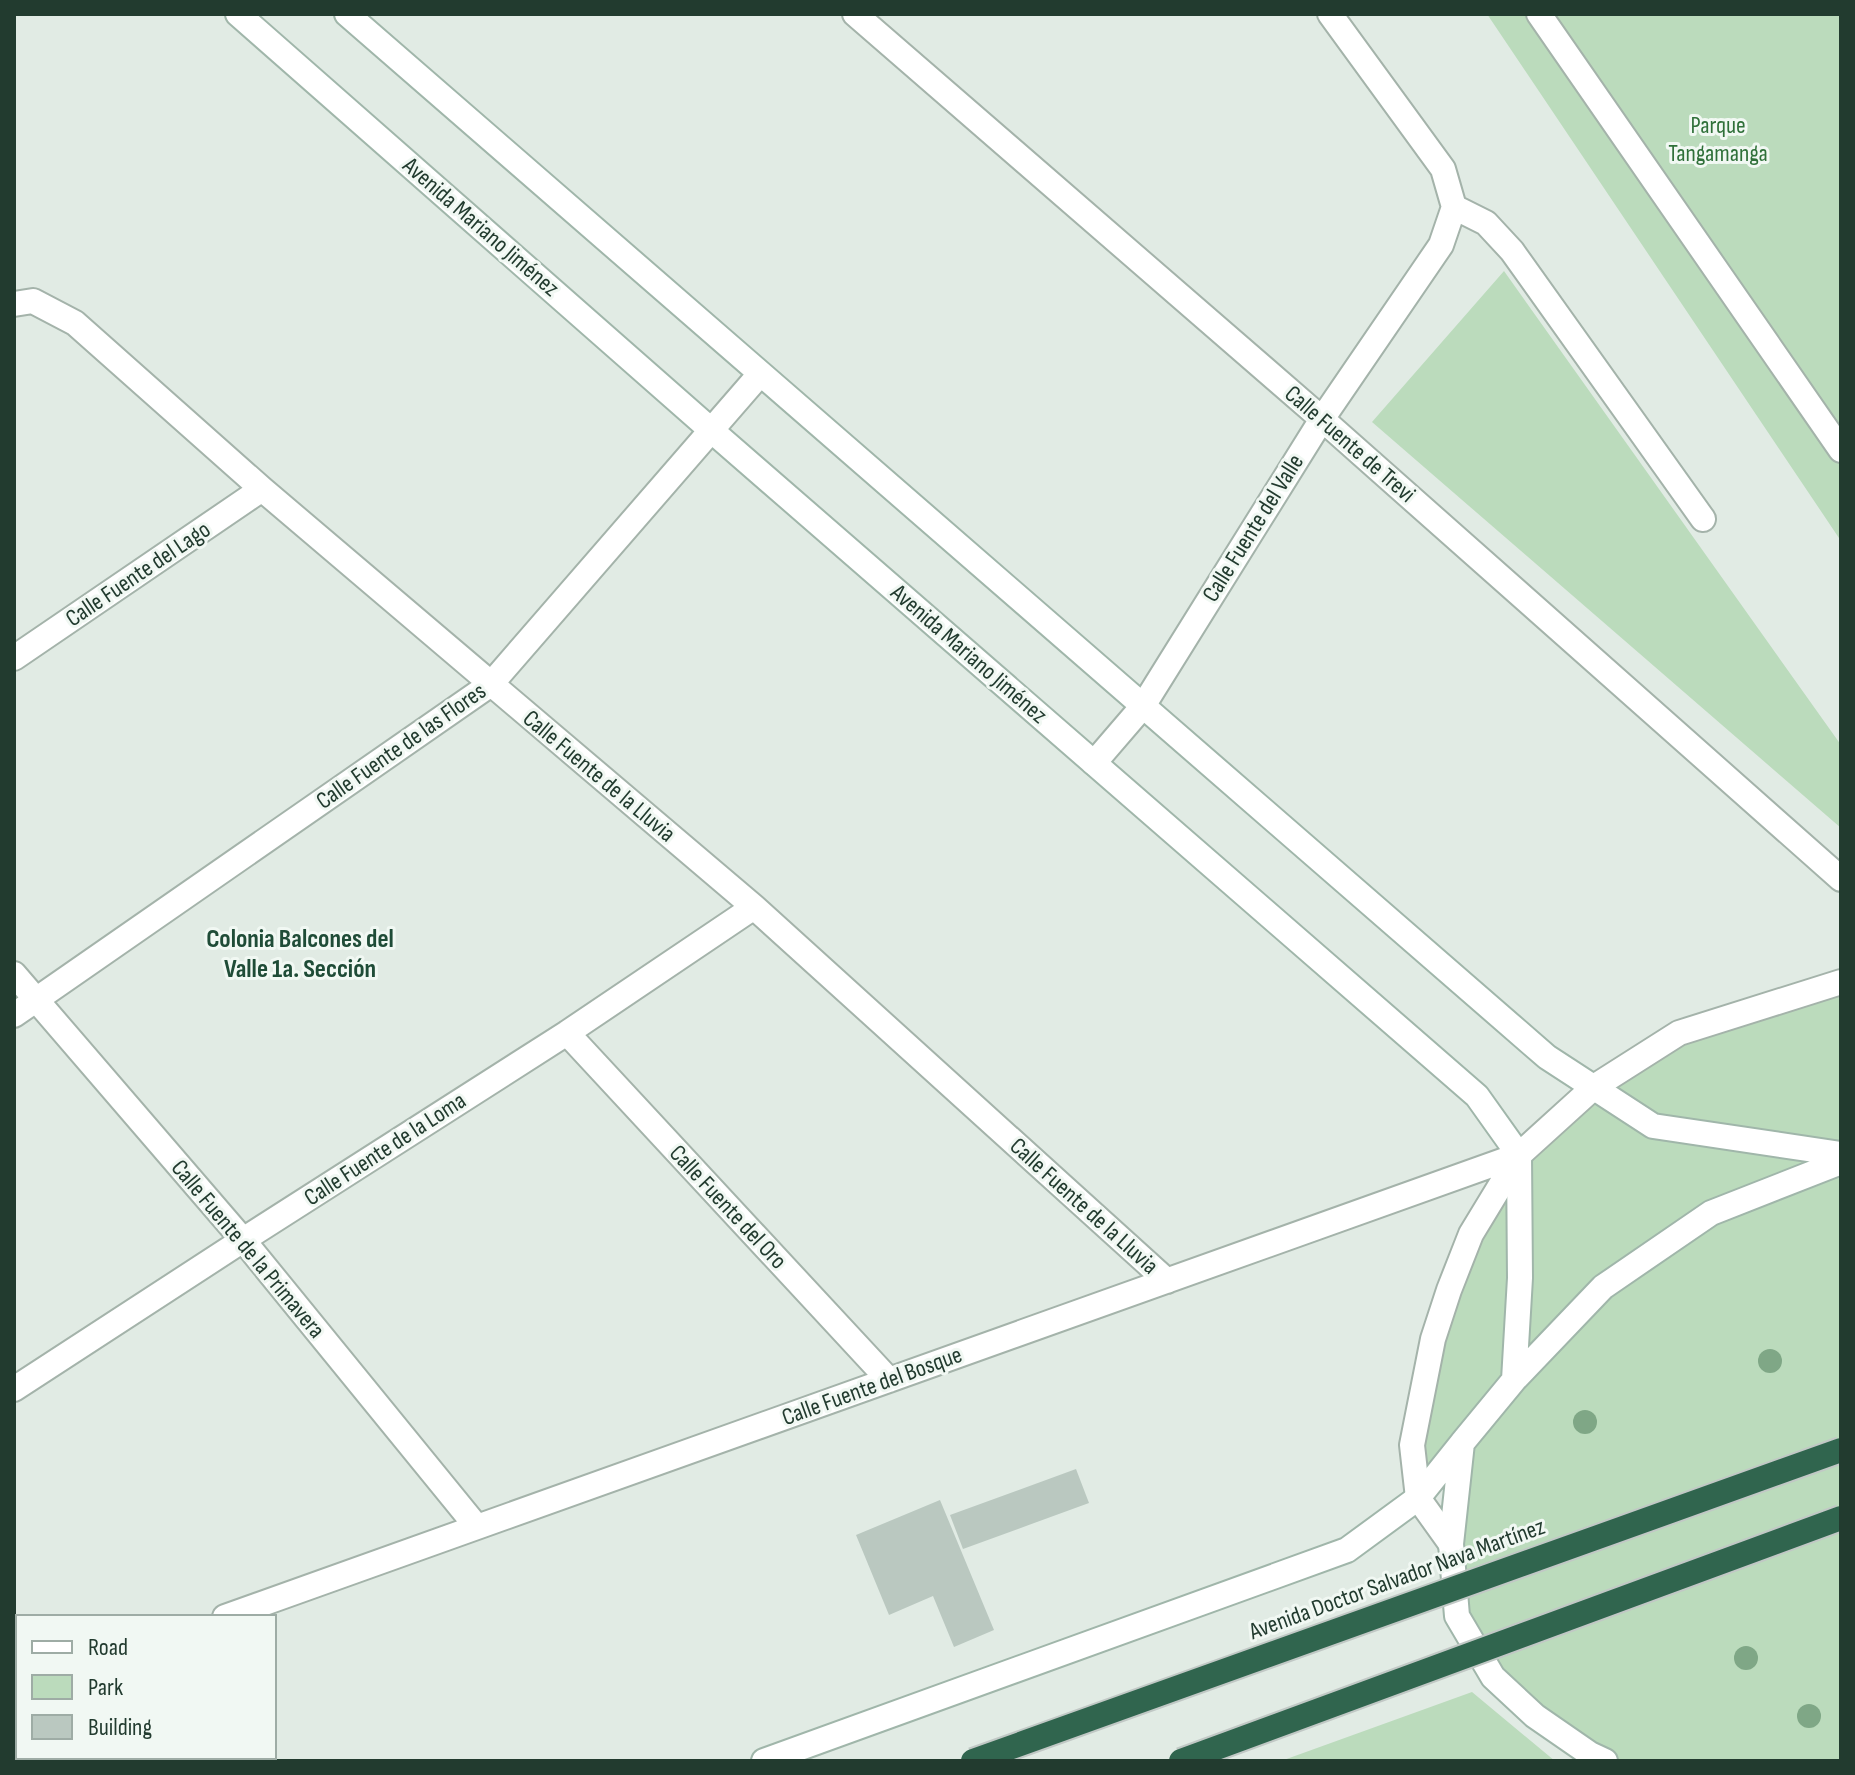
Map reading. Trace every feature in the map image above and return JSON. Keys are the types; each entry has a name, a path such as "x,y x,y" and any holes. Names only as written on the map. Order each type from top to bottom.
{"highway":[{"name":"Avenida Doctor Salvador Nava Martínez","path":"973,1761 1841,1450"},
{"path":"1181,1761 1841,1518"}],"street":[{"name":"Avenida Mariano Jiménez","path":"238,14 1477,1096 1519,1155"},
{"path":"347,14 1547,1057 1653,1126 1841,1154"},
{"name":"Calle Fuente de Trevi","path":"855,14 1322,419 1841,879"},
{"path":"1330,14 1443,169 1454,207 1486,223 1512,251 1703,519"},
{"path":"1539,14 1841,450"},
{"name":"Calle Fuente del Valle","path":"1094,763 1143,706 1322,419 1441,245 1454,207"},
{"name":"Calle Fuente de la Lluvia","path":"14,304 33,301 75,323 262,489 754,907 1167,1281"},
{"name":"Calle Fuente de las Flores","path":"14,1015 491,684 760,374"},
{"name":"Calle Fuente del Lago","path":"14,658 262,489"},
{"name":"Calle Fuente de la Loma","path":"14,1389 567,1033 754,907"},
{"name":"Calle Fuente de la Primavera","path":"14,974 243,1240 477,1527"},
{"name":"Calle Fuente del Bosque","path":"1451,1544 1418,1498 1412,1445 1433,1339 1471,1234 1519,1155 1594,1087 1679,1033 1841,982"},
{"name":"Calle Fuente del Oro","path":"567,1033 889,1380"},
{"path":"1514,1380 1520,1278 1519,1155"},
{"name":"Calle Fuente del Bosque","path":"231,1615 1519,1155"},
{"name":"Avenida Doctor Salvador Nava Martínez","path":"764,1761 1347,1550 1418,1498 1514,1380 1603,1287 1711,1213 1841,1162"},
{"path":"1462,1443 1451,1544 1457,1616 1493,1677 1535,1716 1605,1761"}],"green space":[{"name":"Parque Tangamanga","path":"1487,14 1841,14 1841,541"},
{"path":"1504,271 1841,745 1841,828 1372,422"},
{"path":"1841,982 1841,1160 1711,1213 1603,1287 1418,1498 1433,1339 1519,1155 1679,1033"},
{"path":"1841,1165 1841,1761 1606,1761 1535,1716 1459,1616 1465,1444 1603,1290 1713,1215"},
{"path":"1472,1692 1555,1761 1281,1761"}],"building":[{"path":"1076,1469 1089,1503 963,1549 950,1515"},
{"path":"940,1500 994,1630 954,1647 933,1596 889,1615 856,1535"}],"district":[{"name":"Colonia Balcones del Valle 1a. Sección","path":"300,954"}]}
